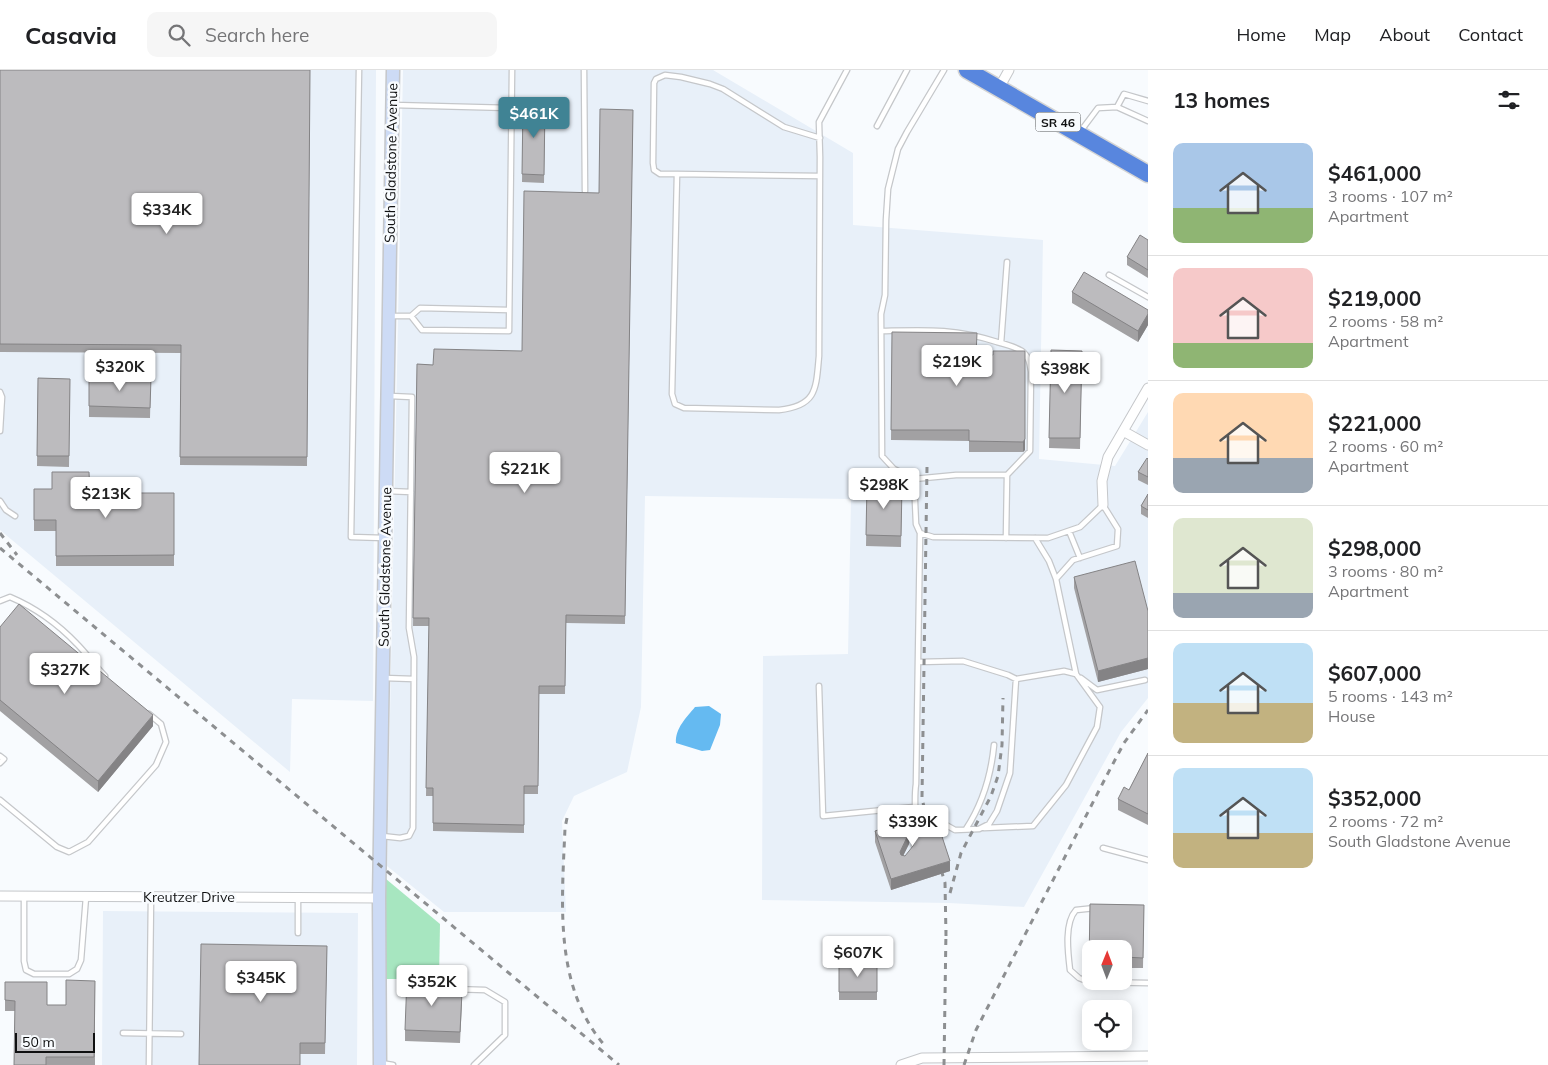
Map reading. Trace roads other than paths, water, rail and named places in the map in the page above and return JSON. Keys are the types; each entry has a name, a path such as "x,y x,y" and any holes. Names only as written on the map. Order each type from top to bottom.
{"highway":[{"name":"SR 46","path":"967,70 1148,174"}],"street":[{"name":"South Gladstone Avenue","path":"380,1064 379,898 393,70"},
{"path":"998,88 1008,70"},
{"path":"1103,504 1102,480 1108,457 1148,388"},
{"path":"1123,431 1148,444"},
{"name":"Kreutzer Drive","path":"0,896 379,898"},
{"path":"901,1065 914,1063 922,1058 979,1061 1148,1056"}],"lane":[{"path":"358,70 352,537 385,538"},
{"path":"411,316 422,330 509,332 512,70"},
{"path":"584,70 585,191"},
{"path":"677,174 672,394 675,404 684,408 770,410 793,409 806,403 813,395 816,386 819,356 819,122 847,70"},
{"path":"877,126 907,70"},
{"path":"944,70 906,132 898,149 888,189 885,295 881,314 882,456 894,469 914,479 956,475 1007,475"},
{"path":"820,138 784,127 710,84 681,77 660,77 654,83 653,162 654,170 660,174 820,176"},
{"path":"1118,107 1124,94 1148,102"},
{"path":"392,105 512,108"},
{"path":"1079,134 1098,108 1118,107 1148,121"},
{"path":"1001,343 1007,262"},
{"path":"1109,275 1148,297"},
{"path":"389,316 411,316 420,308 509,310"},
{"path":"882,331 955,331 974,334 1023,352 1030,362 1030,451 1007,475 1006,538"},
{"path":"0,392 2,397 0,431"},
{"path":"380,836 400,838 409,836 413,828 414,657 409,628 412,397 387,396"},
{"path":"911,852 915,842 914,807 920,533 916,524 914,479"},
{"path":"386,491 411,492"},
{"path":"0,501 6,510 15,516"},
{"path":"920,533 933,537 1048,538 1080,527 1103,504 1118,529 1117,546 1073,560 1056,580"},
{"path":"1069,531 1080,558"},
{"path":"819,686 823,816 914,807 955,830 1033,826 1066,785 1097,728 1100,706 1076,674 1056,580 1049,561 1034,538"},
{"path":"0,601 10,597 25,603 47,617 77,644 112,682"},
{"path":"918,662 963,661 1016,679 1064,671 1076,674 1097,690 1145,680"},
{"path":"383,678 414,679"},
{"path":"979,828 989,824 997,811 1010,773 1016,679"},
{"path":"0,800 57,847 69,852 88,842 156,765 166,742 161,724 143,708"},
{"path":"966,829 977,812 987,787 994,745"},
{"path":"0,756 4,759 0,763"},
{"path":"1103,848 1148,860"},
{"path":"24,896 24,961 26,970 34,974 69,974 77,969 81,960 86,896"},
{"path":"149,1065 151,897"},
{"path":"298,898 298,933"},
{"path":"1102,908 1084,908 1076,910 1071,915 1067,945 1070,970 1079,978 1088,982 1148,983"},
{"path":"437,995 452,989 485,990 505,1002 505,1035 474,1065"},
{"path":"123,1033 181,1034"},
{"path":"380,1064 393,1065"}],"water":[{"path":"709,706 721,714 720,725 710,750 702,751 676,743 679,728 695,707"}],"railway":[{"path":"927,467 922,797 928,829"},
{"path":"0,533 17,555"},
{"path":"0,548 619,1065"},
{"path":"950,893 961,853 991,796 998,776 1002,745 1003,698"},
{"path":"964,1065 976,1030 1107,775 1124,743 1148,710"},
{"path":"567,818 563,885 564,943 569,971 577,998 589,1023 606,1047"},
{"path":"938,859 945,883 946,936"},
{"path":"944,1065 946,930"}]}
